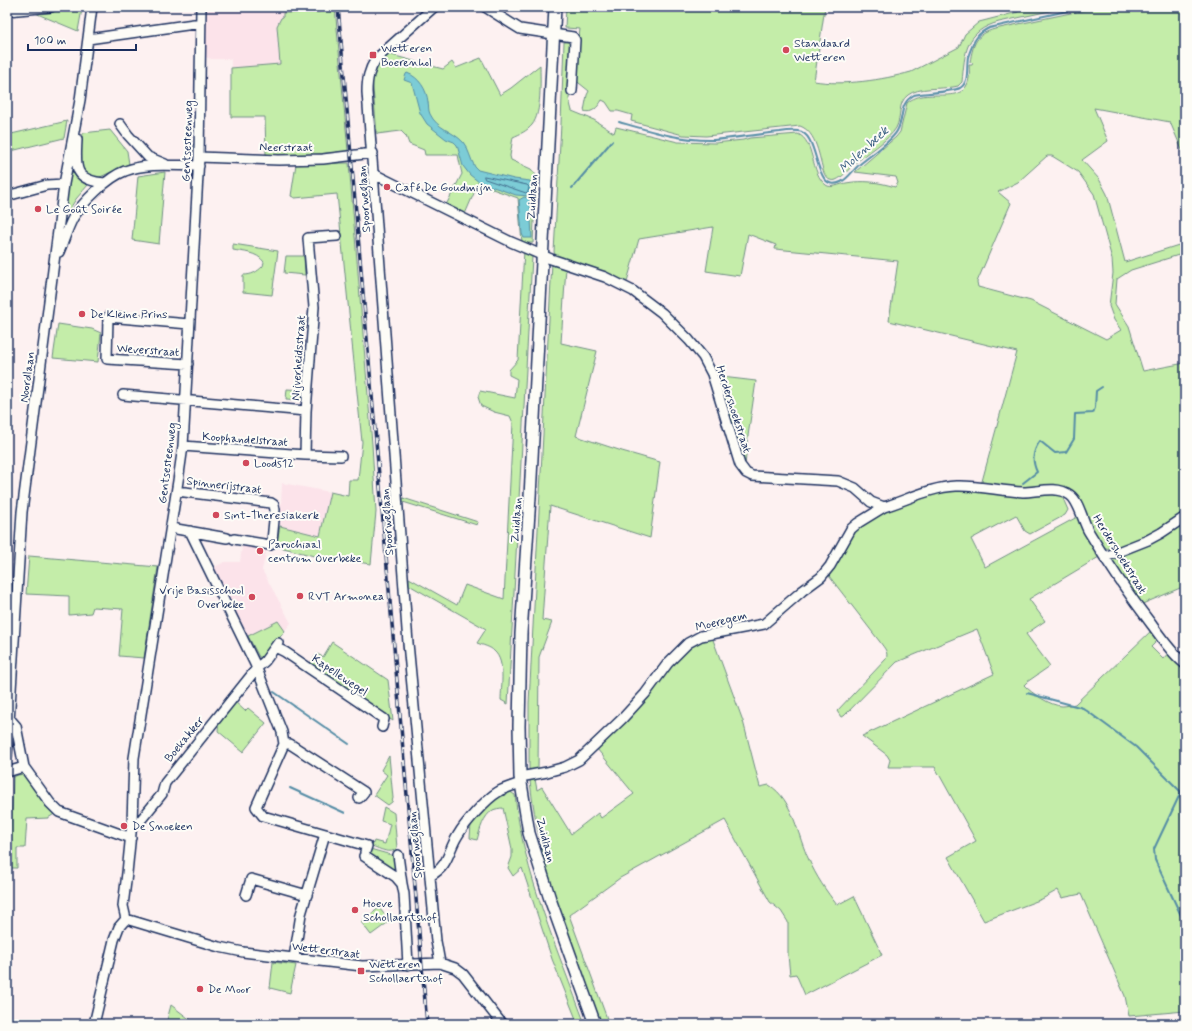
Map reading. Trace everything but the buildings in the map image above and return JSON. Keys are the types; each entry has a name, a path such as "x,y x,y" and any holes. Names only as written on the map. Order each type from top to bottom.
{"main road":[{"name":"Zuidlaan","path":"555,7 530,503 521,634 519,726 521,780 529,833 550,900 595,1024"}],"street":[{"path":"7,11 51,7"},
{"name":"Noordlaan","path":"7,756 9,683 22,512 64,184 80,100 92,7"},
{"name":"Gentsesteenweg","path":"126,919 123,906 123,895 128,873 131,838 134,758 183,446 199,162 201,7"},
{"name":"Spoorweglaan","path":"434,7 376,59 370,68 367,79 408,643 436,941 440,963"},
{"path":"485,7 520,29 529,32 554,33 573,37 576,40 572,91"},
{"path":"88,39 201,23"},
{"name":"Noordlaan","path":"80,100 77,166 82,176 88,180 104,183"},
{"path":"120,124 148,157 168,165"},
{"name":"Neerstraat","path":"199,162 323,159 373,153"},
{"name":"Noordlaan","path":"54,264 72,219 80,207 104,183 124,171 145,166 199,162"},
{"name":"Herdershoekstraat","path":"374,174 472,224 542,255 592,272 625,287 651,304 671,321 703,357 712,374 740,465 746,473 752,476 838,481 855,488 871,502 884,507 935,490 956,486 977,486 1023,492 1060,490 1072,497 1088,531 1131,597 1166,643 1185,664"},
{"path":"7,196 47,185 64,184"},
{"name":"Nijverheidsstraat","path":"123,394 306,411 314,307 308,238 336,236"},
{"name":"Weverstraat","path":"188,364 107,359 108,317 189,324"},
{"name":"Koophandelstraat","path":"305,455 306,411"},
{"name":"Koophandelstraat","path":"183,446 305,455 341,456"},
{"name":"Spinnerijstraat","path":"177,491 271,502 274,505 275,510 272,541 270,545 231,539 190,530"},
{"name":"Moeregem","path":"430,876 436,873 445,864 451,847 458,834 483,805 498,792 521,780 579,760 627,714 645,694 668,663 688,643 701,636 764,624 802,591 821,577 830,566 848,534 858,523 884,507"},
{"path":"1105,557 1148,540 1185,517"},
{"path":"171,528 190,530 257,668 282,732 284,744 256,807 263,816 367,846 365,854 396,877 402,884"},
{"name":"Kapellewegel","path":"257,668 265,661 277,645 285,652 384,718 382,727"},
{"name":"Boekakker","path":"132,823 140,821 162,794 165,783 257,668"},
{"path":"9,718 16,726 24,767 42,793 59,812 131,838"},
{"path":"284,744 290,744 364,792 359,798"},
{"path":"7,772 24,767"},
{"path":"294,958 301,914 325,834"},
{"path":"398,855 404,894 408,965"},
{"path":"246,895 251,879 307,895"},
{"path":"94,1024 114,940 119,927 126,919"},
{"name":"Wetterstraat","path":"126,919 219,947 294,958 362,966 440,963 455,968 463,974 502,1024"}],"shaded area":[{"path":"205,7 320,7 320,12 283,17 277,26 280,64 231,68 231,59 212,59 204,57"},
{"path":"282,483 330,492 320,536 280,526"},
{"name":"Vrije Basisschool Overbeke","path":"242,546 267,548 262,570 291,623 263,658 259,657 214,567 225,562 240,562"}],"green space":[{"path":"65,7 82,9 78,31 35,13 50,11"},
{"path":"320,7 335,7 348,151 309,155 266,155 265,117 231,117 231,68 280,64 277,26 283,17 283,13 320,12"},
{"path":"566,7 825,7 814,81 838,83 875,80 911,72 959,47 965,34 979,22 1018,12 1018,7 1068,7 999,22 979,31 969,44 964,61 962,82 958,86 923,89 912,92 902,102 898,124 893,133 854,164 841,177 836,180 830,180 824,173 814,140 806,129 800,126 706,136 683,135 631,121 632,115 612,111 606,102 602,100 592,111 584,111 589,91 574,79 580,29 565,28"},
{"path":"1099,7 1185,7 1185,157 1170,122 1094,108 1108,141 1082,160 1099,179 1107,194 1125,262 1185,243 1185,253 1131,270 1117,279 1115,304 1129,326 1143,371 1185,363 1185,512 1168,524 1125,546 1105,548 1096,537 1079,501 1070,489 1063,487 1042,486 1011,487 981,485 1017,352 889,321 898,261 775,249 776,245 748,234 740,276 706,271 713,227 639,239 626,285 604,274 556,256 554,252 564,42 568,42 572,47 569,99 572,111 594,120 614,133 616,127 678,142 715,143 798,134 807,143 817,173 826,185 833,186 852,182 865,182 895,187 898,183 896,177 855,172 900,132 907,103 916,98 948,95 957,93 964,89 969,80 969,65 972,65 973,63 970,62 972,50 976,41 984,34 995,29","holes":["1047,156 1052,156 1078,172 1094,194 1112,259 1113,273 1109,306 1114,320 1121,330 1106,339 1031,301 978,287 977,282 1011,203 998,192 1018,182"]},
{"path":"388,54 443,69 452,62 456,68 481,58 500,95 540,65 540,96 535,120 528,129 513,137 510,156 511,160 531,169 536,175 533,243 522,243 518,198 478,184 465,214 446,205 462,174 458,155 425,155 424,150 409,144 406,136 401,131 377,134 372,77 376,67"},
{"path":"67,121 64,138 7,152 7,135"},
{"path":"110,130 127,151 129,164 98,178 83,173 79,164 83,133"},
{"path":"349,163 372,444 376,512 371,564 314,556 276,546 280,526 320,536 330,492 348,496 349,480 358,480 362,442 337,194 295,198 291,196 296,164"},
{"path":"71,169 78,179 88,185 76,199 66,215 64,215"},
{"path":"165,172 159,244 132,240 138,176"},
{"path":"233,244 278,251 272,295 243,292 243,275 252,274 263,266 264,262 254,254 233,250"},
{"path":"524,250 531,254 532,257 508,704 501,700 502,674 498,655 491,648 477,643 486,629 409,585 409,578 457,605 465,585 504,599 513,423 510,416 494,412 481,406 478,397 480,391 515,398 517,379 509,375 509,370 518,360"},
{"path":"286,256 304,256 305,275 284,273"},
{"path":"552,262 566,267 561,343 597,351 576,436 660,462 650,538 550,506 542,620 552,622 539,657 538,770 533,770 529,769 529,703"},
{"path":"58,324 92,329 101,333 98,362 53,358"},
{"path":"722,377 756,381 745,467 720,392"},
{"path":"287,389 303,390 302,400 286,399"},
{"path":"957,489 1053,492 1062,496 1068,510 1065,515 1030,534 1025,531 1016,515 971,539 985,567 1079,516 1099,557 1029,599 1045,621 1026,634 1050,666 1024,685 1031,692 1052,704 1065,706 1075,704 1153,629 1160,638 1151,647 1163,659 1170,651 1185,668 1185,1011 1129,1016 1125,996 1081,894 1062,898 1058,890 1042,899 984,921 948,857 976,841 935,767 888,767 890,760 887,755 862,736 994,674 977,629 897,662 844,716 841,717 837,711 886,659 887,654 886,650 829,576 842,550 851,535 859,526 871,518 900,505 930,495"},
{"path":"403,498 478,522 477,525 403,502"},
{"path":"1185,521 1185,586 1140,605 1112,561 1113,558"},
{"path":"29,556 158,567 144,658 119,656 123,609 93,607 91,613 69,615 69,596 26,594"},
{"path":"278,621 285,631 263,658 259,657 248,636"},
{"path":"712,637 743,721 760,787 769,785 784,800 794,819 805,851 815,872 837,905 854,896 882,955 805,995 796,974 790,975 788,955 788,922 781,911 770,902 725,820 620,878 569,915 609,1024 601,1024 558,905 534,813 530,781 535,779 537,790 542,787 571,834 598,813 601,818 634,794 597,749 654,687 676,660 694,644"},
{"path":"332,642 388,680 393,721 309,665 317,654 323,657"},
{"path":"233,700 245,711 248,708 266,723 243,752 218,731 219,719"},
{"path":"389,756 393,798 392,802 388,805 374,795 387,775 381,770"},
{"path":"23,774 42,801 56,813 48,818 27,819 25,848 17,848 17,868 7,868 13,777"},
{"path":"509,791 515,795 519,824 526,853 543,911 585,1024 578,1024 552,959 522,868 513,876 508,868 512,857 512,849 503,808 493,810 487,816 482,824 477,840 470,838 471,824 489,803 501,794"},
{"path":"384,807 394,813 397,848 392,851 385,851 372,846 374,841 385,844 390,824 381,821"},
{"path":"370,849 395,856 399,879 367,856"},
{"path":"379,908 390,921 371,935 361,922"},
{"path":"273,962 296,965 290,993 270,988"},
{"path":"171,1005 196,1024 166,1024"}],"water":[{"path":"407,73 422,84 427,97 429,112 433,119 441,127 455,135 463,142 473,164 478,170 514,179 530,181 532,185 532,192 530,196 516,195 479,182 470,175 463,166 457,145 446,139 427,124 420,113 412,83 404,80"},
{"path":"524,197 530,198 532,238 524,238 522,234 519,200"}],"waterway":[{"name":"Molenbeek","path":"619,122 666,135 702,140 798,131 805,134 810,142 825,180 832,184 841,182 894,136 899,126 906,102 914,95 956,89 963,85 967,74 968,57 973,44 978,36 983,32 989,28 1085,7"},
{"name":"Molenbeek","path":"572,188 612,141"},
{"path":"1023,483 1037,472 1034,464 1034,453 1040,441 1055,453 1066,452 1074,439 1075,414 1093,413 1095,408 1096,391 1102,387"},
{"path":"274,692 349,744"},
{"path":"1027,693 1083,708 1136,747 1181,792 1154,849 1155,860 1185,924"},
{"path":"290,788 345,813"}],"railway":[{"path":"338,7 427,1024"}],"place":[{"name":"Standaard Wetteren","path":"786,50"},
{"name":"Wetteren Boerenhol","path":"373,55"},
{"name":"Café De Goudmijn","path":"387,187"},
{"name":"Le Goût Soirée","path":"38,209"},
{"name":"De Kleine Prins","path":"82,314"},
{"name":"Loods12","path":"246,463"},
{"name":"Sint-Theresiakerk","path":"216,515"},
{"name":"Parochiaal centrum Overbeke","path":"260,551"},
{"name":"RVT Armonea","path":"300,596"},
{"name":"Vrije Basisschool Overbeke","path":"252,597"},
{"name":"De Snoeken","path":"124,826"},
{"name":"Hoeve Schollaertshof","path":"355,910"},
{"name":"Wetteren Schollaertshof","path":"361,971"},
{"name":"De Moor","path":"200,989"}]}
